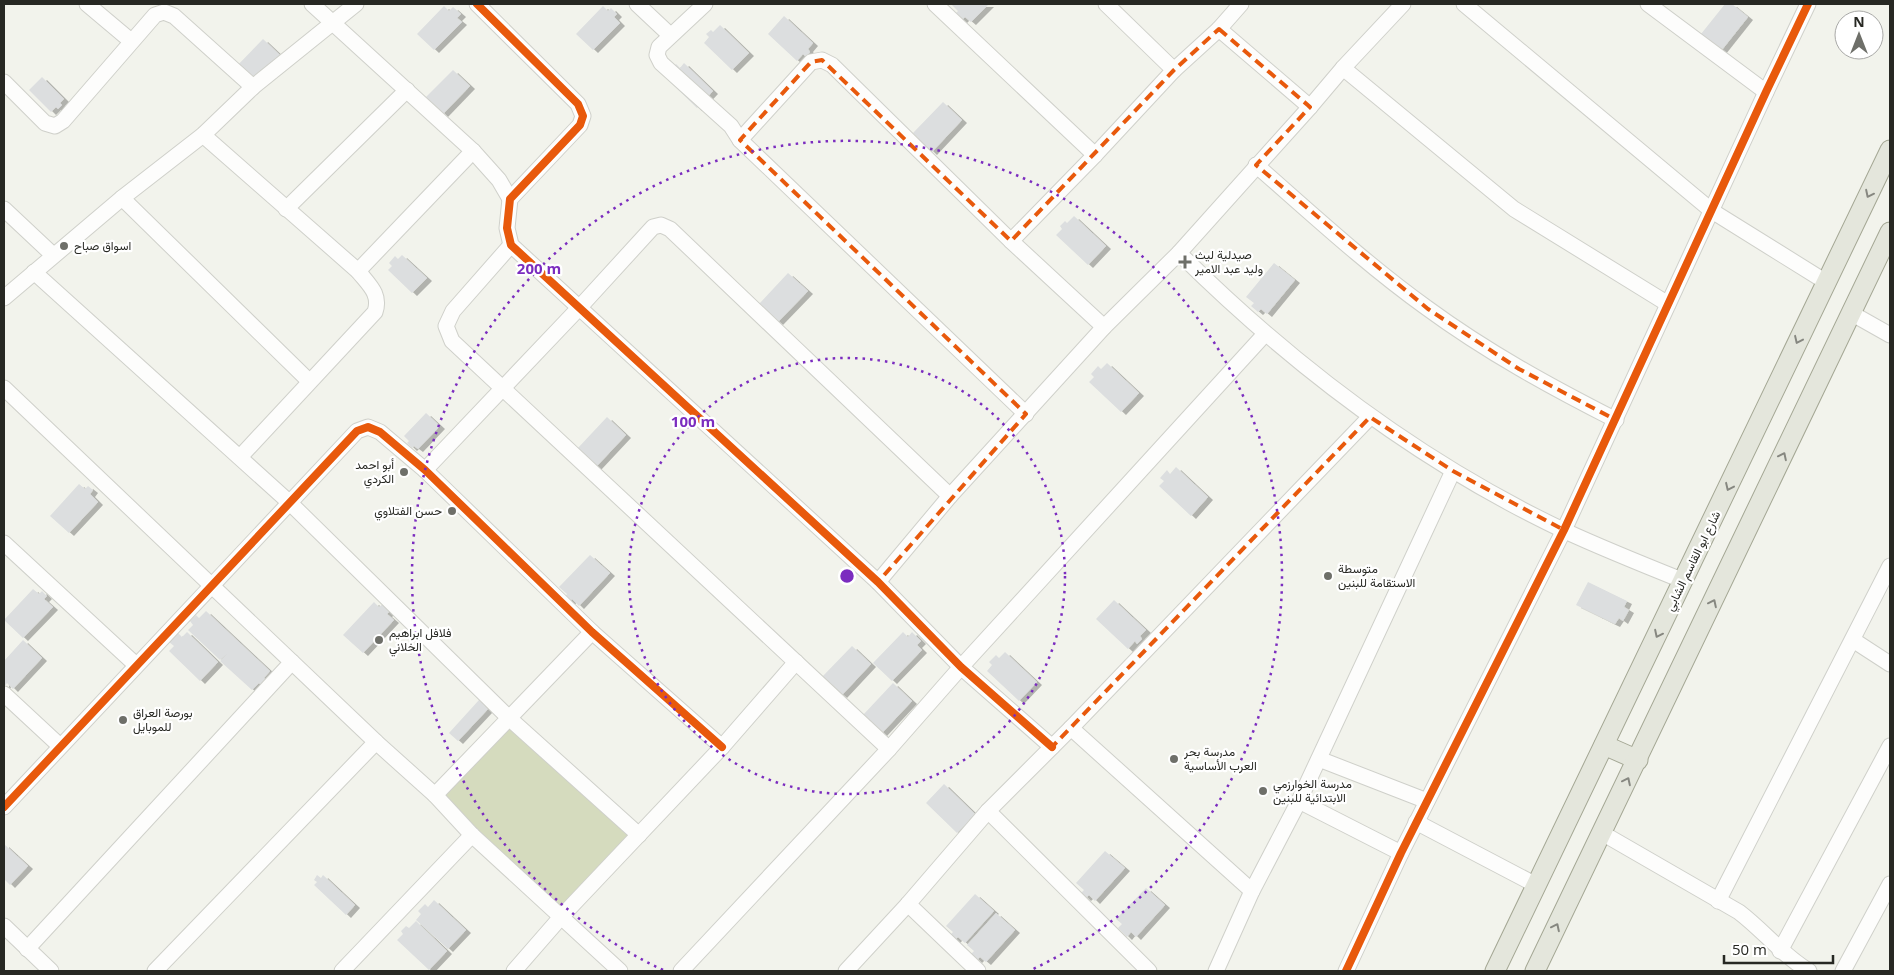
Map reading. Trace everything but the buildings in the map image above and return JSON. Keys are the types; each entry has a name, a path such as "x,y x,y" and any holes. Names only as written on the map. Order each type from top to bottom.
{"main road":[{"name":"شارع ابو القاسم الشابي","path":"1496,971 1890,150"},
{"path":"1535,971 1890,232"},
{"path":"1604,745 1638,760"}],"street":[{"path":"87,4 130,40"},
{"path":"312,4 473,151 499,180 510,199 507,228 511,245 878,582 961,666 1052,747"},
{"path":"4,298 122,198 203,135 252,87 356,4"},
{"path":"477,4 578,104 583,116 580,126 510,199"},
{"path":"637,4 670,35"},
{"path":"705,4 659,47 657,55 661,64 731,126 740,140 1026,414"},
{"path":"935,4 1095,155"},
{"path":"1106,4 1174,70"},
{"path":"1011,241 1174,70 1219,29 1241,4"},
{"path":"878,582 950,496 1104,327 1179,253 1343,68 1403,4"},
{"path":"1464,4 1712,211 1826,282"},
{"path":"1648,4 1766,92"},
{"path":"1346,971 1401,852 1564,530 1808,4"},
{"path":"4,82 45,123 55,126 63,121 130,40 155,15 164,12 174,16 252,87"},
{"path":"1219,29 1310,107"},
{"path":"740,140 811,62 822,60 832,65 1011,241 1104,327"},
{"path":"1343,68 1514,209 1668,304"},
{"path":"286,209 407,90"},
{"path":"203,135 358,271 375,292 378,304 375,312 240,457"},
{"path":"358,271 473,151"},
{"path":"1256,166 1384,276 1428,308 1519,369 1616,420"},
{"path":"122,198 309,381"},
{"path":"4,209 53,256"},
{"path":"424,470 579,308 652,227 661,225 670,229 950,496"},
{"path":"511,245 453,312 446,326 452,341 889,749"},
{"path":"1179,253 1265,334 1316,377 1370,417 1453,471 1508,502 1564,530 1684,581"},
{"path":"34,272 290,502 509,718 639,835"},
{"path":"1852,313 1890,334"},
{"path":"681,971 889,749 961,666 1265,334"},
{"path":"4,388 376,742 436,795 472,835 620,971"},
{"path":"846,971 908,904 988,811 1071,728 1370,417"},
{"path":"4,807 357,431 368,428 380,432 424,470 592,632 722,747"},
{"path":"1216,971 1252,891 1319,759 1453,471"},
{"path":"4,543 136,665"},
{"path":"1718,901 1890,566"},
{"path":"436,795 592,632"},
{"path":"1853,640 1890,664"},
{"path":"27,949 292,662"},
{"path":"514,971 561,917 722,747 796,662"},
{"path":"6,701 60,746"},
{"path":"1071,728 1252,891"},
{"path":"155,971 376,742"},
{"path":"1780,950 1890,746"},
{"path":"1319,759 1427,801"},
{"path":"1299,801 1401,852"},
{"path":"988,811 1149,971"},
{"path":"1416,822 1536,885"},
{"path":"1602,833 1739,912 1756,925 1780,950 1809,971"},
{"path":"342,971 472,835"},
{"path":"1843,971 1890,884"},
{"path":"908,904 978,971"},
{"path":"4,926 50,971"}],"highlighted area":[{"path":"1219,29 1310,107 1256,165 1428,309 1519,369 1616,420 1564,530 1453,471 1370,417 1052,747 961,667 878,582 1026,414 740,140 811,62 822,60 1011,241 1174,70"}],"green space":[{"path":"509,718 639,835 561,917 435,795"}],"cycle path":[{"path":"477,4 578,104 583,116 580,125 510,199 507,228 511,245 878,582 961,667 1052,747"},
{"path":"1346,971 1401,853 1564,530 1808,4"},
{"path":"4,807 357,431 368,427 380,432 425,470 592,632 722,747"}],"place":[{"name":"اسواق صباح","path":"64,246"},
{"name":"صيدلية ليث وليد عبد الامير","path":"1185,262"},
{"name":"أبو احمد الكردي","path":"404,472"},
{"name":"حسن الفتلاوي","path":"452,511"},
{"name":"متوسطة الاستقامة للبنين","path":"1328,576"},
{"name":"فلافل ابراهيم الخلاني","path":"379,640"},
{"name":"بورصة العراق للموبايل","path":"123,720"},
{"name":"مدرسة بحر العرب الأساسية","path":"1174,759"},
{"name":"مدرسة الخوارزمي الابتدائية للبنين","path":"1263,791"}]}
